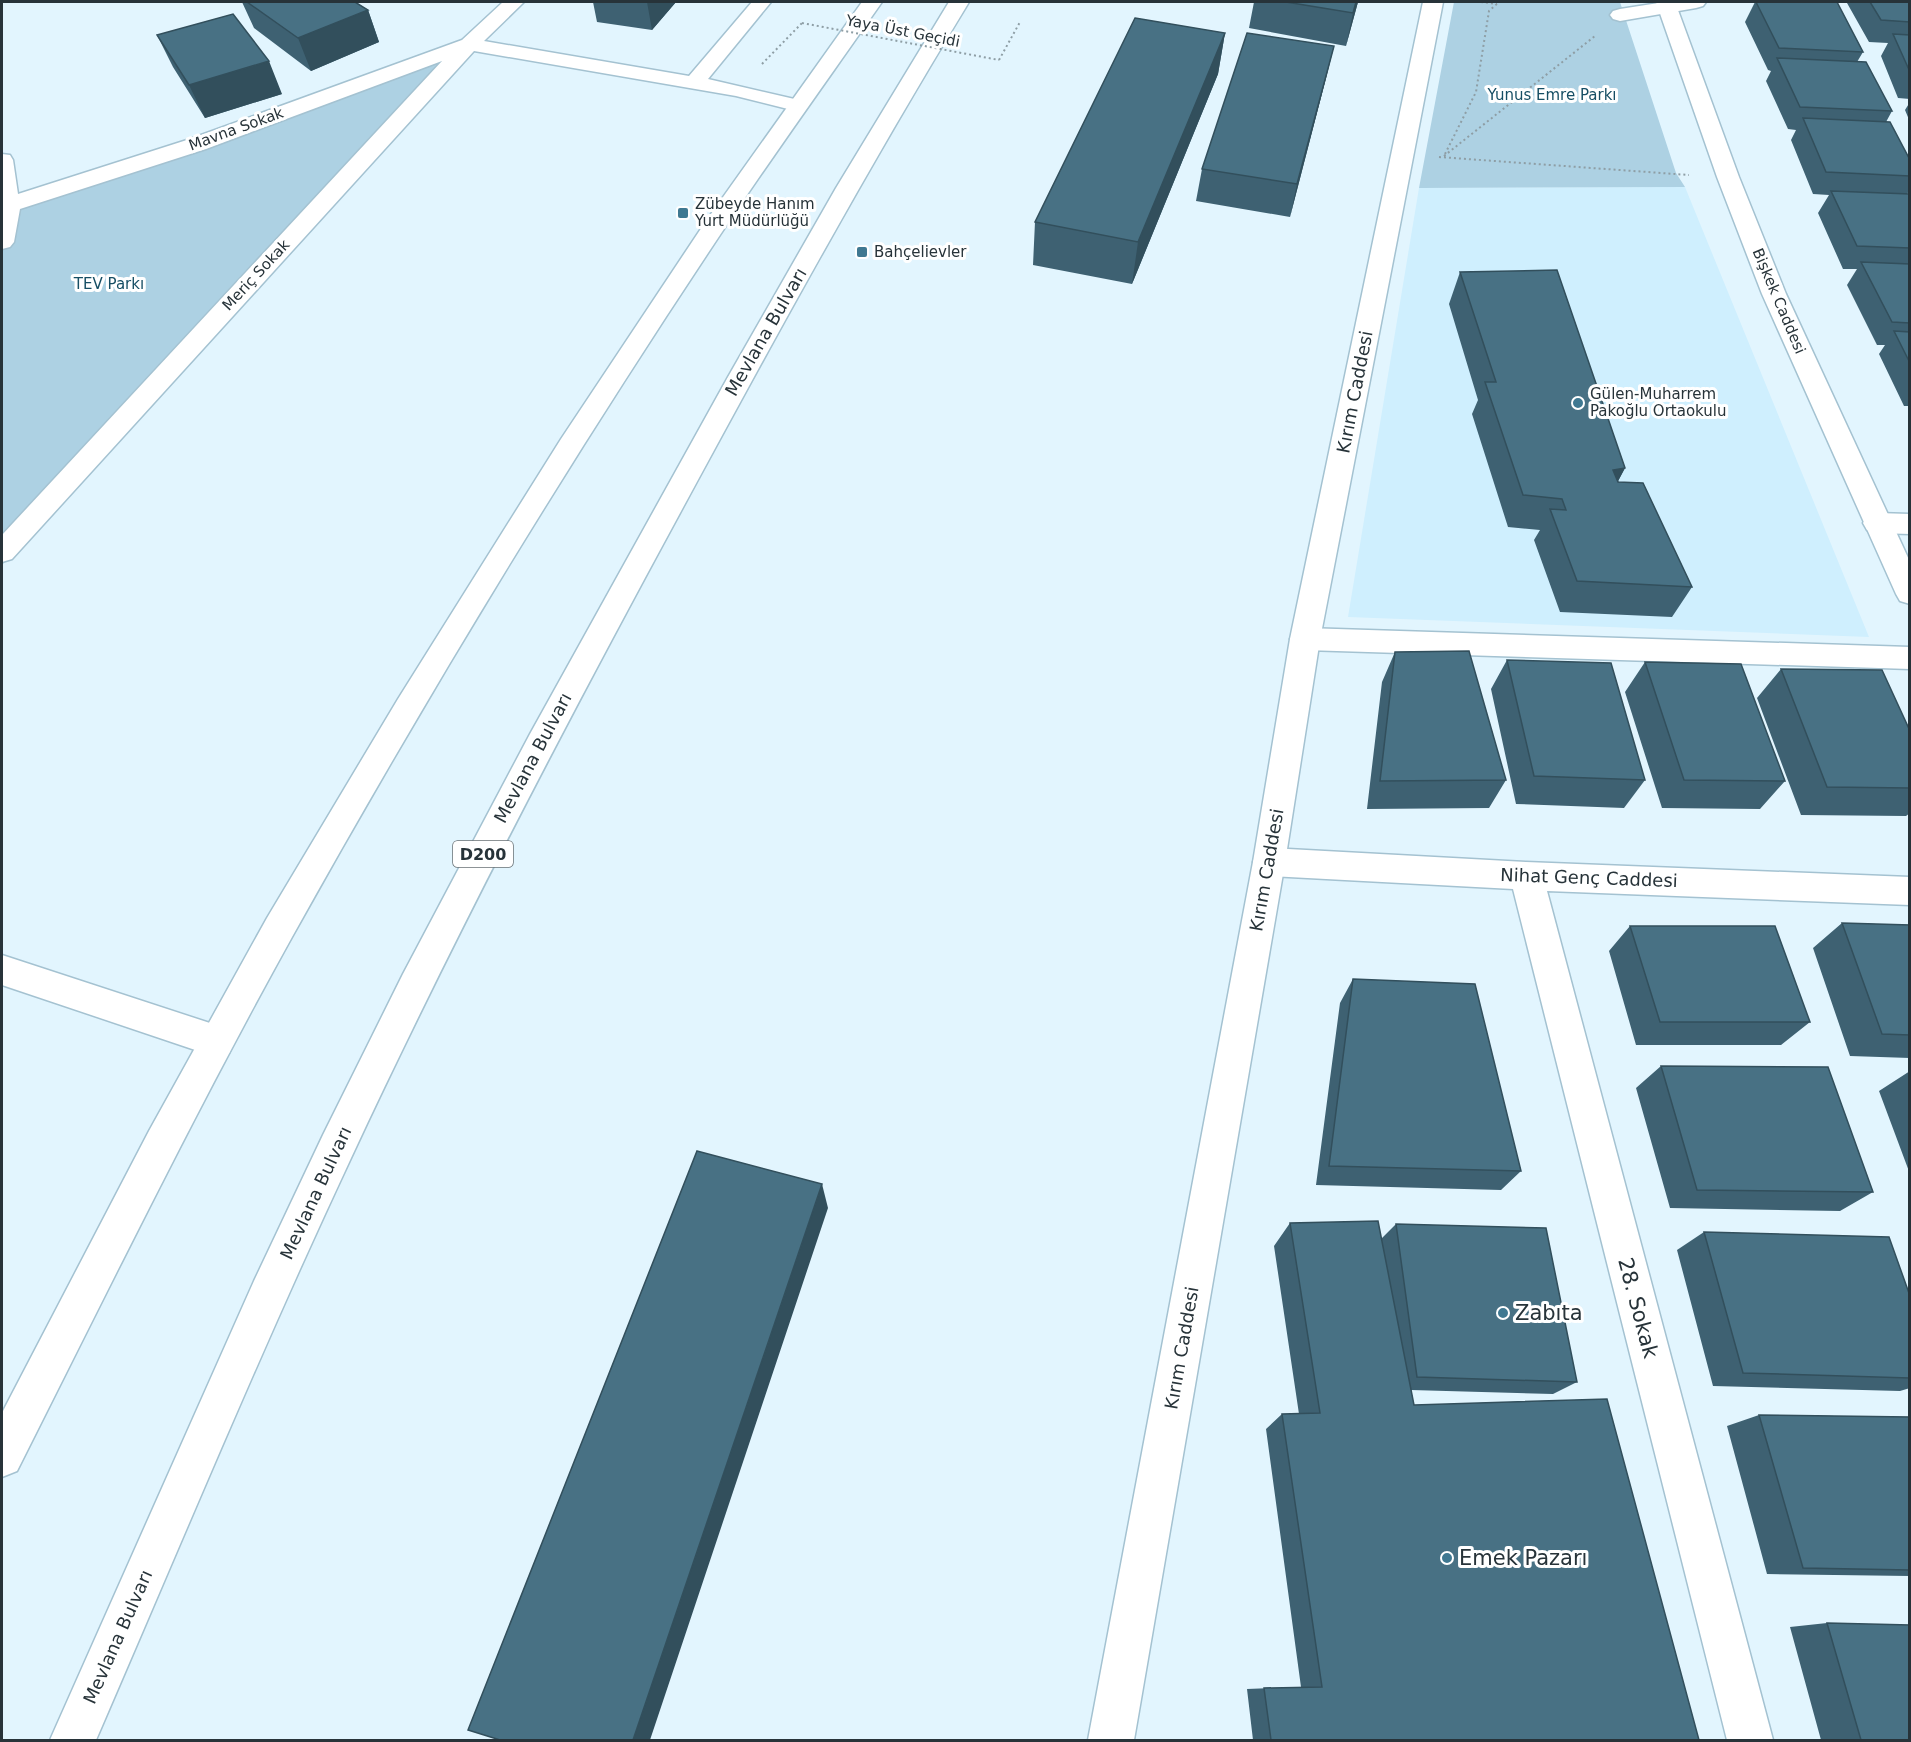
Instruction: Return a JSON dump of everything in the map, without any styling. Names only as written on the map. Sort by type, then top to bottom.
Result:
[{"type":"main road","name":"Meriç Sokak","points":[[2,552],[469,44],[514,2]]},
{"type":"main road","points":[[694,83],[762,2]]},
{"type":"main road","points":[[2,1456],[216,1041],[402,718],[576,434],[796,105],[872,2]]},
{"type":"main road","name":"Mevlana Bulvarı","points":[[73,1740],[335,1150],[438,939],[600,632],[734,387],[902,93],[959,2]]},
{"type":"main road","name":"Kırım Caddesi","points":[[1111,1740],[1269,862],[1305,639],[1433,2]]},
{"type":"main road","points":[[1620,15],[1665,4],[1696,2]]},
{"type":"main road","name":"Bişkek Caddesi","points":[[1665,4],[1728,177],[1774,294],[1910,594]]},
{"type":"main road","points":[[469,44],[737,90],[796,105]]},
{"type":"main road","name":"Mavna Sokak","points":[[5,206],[198,144],[469,44]]},
{"type":"main road","points":[[2,160],[5,206],[2,242]]},
{"type":"main road","points":[[1876,523],[1910,524]]},
{"type":"main road","points":[[1305,639],[1910,658]]},
{"type":"main road","name":"Nihat Genç Caddesi","points":[[1269,862],[1526,876],[1910,891]]},
{"type":"main road","name":"28. Sokak","points":[[1526,876],[1750,1740]]},
{"type":"main road","points":[[2,970],[96,999],[216,1041]]},
{"type":"path","points":[[1481,2],[1498,3]]},
{"type":"path","points":[[1443,157],[1476,92],[1489,11],[1498,3]]},
{"type":"path","points":[[1443,157],[1620,15]]},
{"type":"path","name":"Yaya Üst Geçidi","points":[[737,90],[802,23],[999,60],[1020,22]]},
{"type":"path","points":[[1403,153],[1728,177]]},
{"type":"shaded area","name":"Gülen-Muharrem Pakoğlu Ortaokulu","points":[[1685,187],[1869,637],[1348,617],[1419,188]]},
{"type":"green space","name":"Yunus Emre Parkı","points":[[1454,2],[1620,2],[1676,173],[1685,187],[1419,188]]},
{"type":"green space","name":"TEV Parkı","points":[[469,44],[2,565],[2,224],[9,206],[2,207],[2,182],[9,205]]},
{"type":"building","points":[[247,2],[355,2],[368,10],[298,38]]},
{"type":"building","points":[[1286,2],[1356,2],[1353,13]]},
{"type":"building","points":[[1756,2],[1837,2],[1863,52],[1779,48]]},
{"type":"building","points":[[1870,2],[1910,2],[1910,22],[1881,20]]},
{"type":"building","points":[[233,14],[269,61],[189,85],[157,35]]},
{"type":"building","points":[[1135,18],[1225,33],[1138,242],[1035,222]]},
{"type":"building","points":[[1247,33],[1334,46],[1297,184],[1202,169]]},
{"type":"building","points":[[1893,34],[1910,35],[1910,72]]},
{"type":"building","points":[[1777,58],[1866,62],[1892,111],[1800,107]]},
{"type":"building","points":[[1803,118],[1890,122],[1910,160],[1910,176],[1826,172]]},
{"type":"building","points":[[1831,191],[1910,194],[1910,248],[1857,246]]},
{"type":"building","points":[[1861,262],[1910,264],[1910,323],[1892,322]]},
{"type":"building","points":[[1557,270],[1625,468],[1613,470],[1618,482],[1643,483],[1692,587],[1577,581],[1550,509],[1566,510],[1562,499],[1523,495],[1485,382],[1496,382],[1460,272]]},
{"type":"building","points":[[1894,331],[1910,332],[1910,363]]},
{"type":"building","points":[[1469,651],[1506,780],[1380,781],[1395,652]]},
{"type":"building","points":[[1507,660],[1611,663],[1645,780],[1534,776]]},
{"type":"building","points":[[1645,662],[1741,664],[1785,781],[1684,780]]},
{"type":"building","points":[[1781,669],[1882,670],[1910,731],[1910,788],[1827,787]]},
{"type":"building","points":[[1842,923],[1910,925],[1910,1035],[1882,1034]]},
{"type":"building","points":[[1630,926],[1775,926],[1810,1022],[1660,1022]]},
{"type":"building","points":[[1353,979],[1475,984],[1521,1171],[1329,1166]]},
{"type":"building","points":[[1661,1066],[1828,1067],[1873,1192],[1697,1190]]},
{"type":"building","points":[[697,1151],[822,1184],[633,1740],[500,1740],[468,1730]]},
{"type":"building","name":"Emek Pazarı","points":[[1378,1221],[1414,1405],[1607,1399],[1699,1740],[1271,1740],[1264,1688],[1322,1687],[1282,1414],[1320,1413],[1290,1223]]},
{"type":"building","points":[[1396,1224],[1546,1228],[1577,1382],[1417,1377]]},
{"type":"building","points":[[1704,1232],[1889,1237],[1910,1296],[1910,1378],[1743,1373]]},
{"type":"building","points":[[1759,1415],[1910,1417],[1910,1570],[1803,1568]]},
{"type":"building","points":[[1827,1623],[1910,1625],[1910,1740],[1861,1740]]},
{"type":"place","name":"Zübeyde Hanım Yurt Müdürlüğü","points":[[683,213]]},
{"type":"place","name":"Bahçelievler","points":[[862,252]]},
{"type":"place","name":"Gülen-Muharrem Pakoğlu Ortaokulu","points":[[1578,403]]},
{"type":"place","name":"Zabıta","points":[[1503,1313]]},
{"type":"place","name":"Emek Pazarı","points":[[1447,1558]]}]
